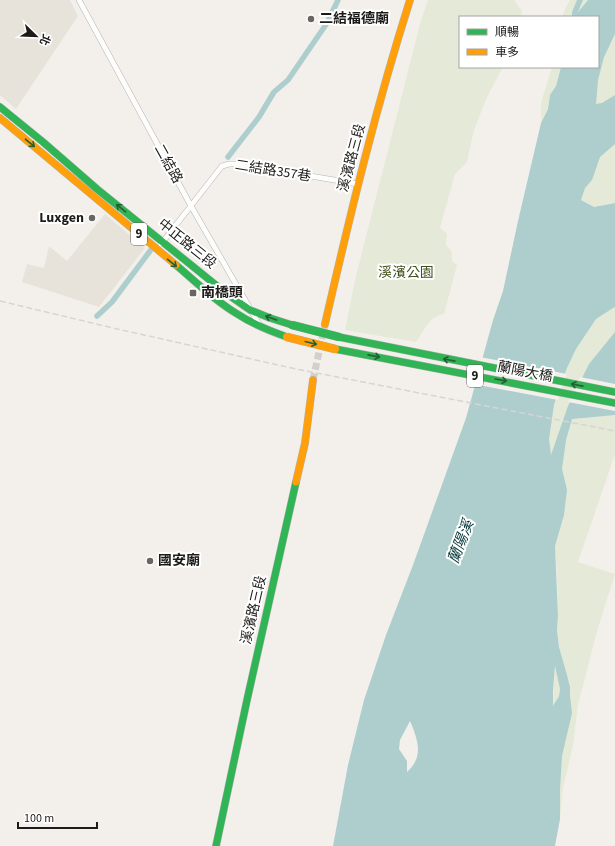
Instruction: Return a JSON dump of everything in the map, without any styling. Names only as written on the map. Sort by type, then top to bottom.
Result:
[{"type":"main road","name":"溪濱路三段","points":[[325,324],[358,184],[382,92],[410,0]]},
{"type":"main road","name":"中正路三段","points":[[0,107],[39,138],[97,189],[227,294],[250,310],[292,325],[339,337]]},
{"type":"main road","name":"中正路三段","points":[[0,118],[221,303],[260,327],[287,337],[336,349]]},
{"type":"main road","name":"蘭陽大橋","points":[[339,337],[615,392]]},
{"type":"main road","name":"蘭陽大橋","points":[[336,349],[615,403]]},
{"type":"main road","name":"溪濱路三段","points":[[216,846],[245,708],[305,444],[313,380]]},
{"type":"street","name":"二結路","points":[[79,0],[191,206],[260,327]]},
{"type":"street","points":[[220,160],[222,166]]},
{"type":"street","name":"二結路357巷","points":[[157,249],[222,166],[239,164],[358,184]]},
{"type":"shaded area","points":[[0,0],[70,0],[78,16],[16,109],[0,95]]},
{"type":"shaded area","points":[[105,214],[145,248],[99,307],[22,282],[27,264],[44,268],[49,246],[67,261]]},
{"type":"green space","name":"溪濱公園","points":[[428,0],[514,0],[522,11],[521,16],[459,16],[459,68],[502,68],[487,97],[474,130],[467,162],[455,174],[440,228],[447,234],[446,245],[452,252],[452,261],[457,265],[444,314],[439,315],[431,321],[416,342],[345,330],[356,276],[421,20]]},
{"type":"green space","points":[[570,0],[588,0],[576,16],[562,16]]},
{"type":"green space","points":[[615,34],[615,124],[584,144],[598,68]]},
{"type":"green space","points":[[552,68],[561,68],[556,86],[550,95],[548,109],[541,123],[541,103]]},
{"type":"green space","points":[[615,136],[615,203],[594,207],[581,200],[588,177],[597,157]]},
{"type":"green space","points":[[615,297],[615,454],[578,562],[615,574],[597,631],[578,705],[573,745],[563,788],[560,819],[554,791],[570,687],[559,647],[557,630],[557,572],[545,433],[567,368],[576,349],[595,320]]},
{"type":"green space","points":[[555,664],[560,689],[559,696],[553,707]]},
{"type":"water","name":"蘭陽溪","points":[[577,0],[583,0],[578,12],[588,0],[615,0],[615,34],[604,57],[598,80],[596,104],[602,103],[615,95],[615,144],[600,157],[592,180],[585,188],[581,200],[594,207],[615,203],[615,307],[596,319],[576,349],[567,368],[554,405],[549,439],[551,455],[568,406],[589,364],[615,332],[615,415],[572,419],[566,440],[562,469],[567,490],[564,515],[555,546],[558,616],[557,630],[559,647],[570,687],[572,713],[562,756],[560,819],[555,846],[333,846],[348,765],[364,700],[386,635],[466,418],[493,320],[503,291],[541,123],[548,109],[550,95],[556,86],[561,68],[599,68],[599,16],[572,16]],"holes":[[[555,666],[560,689],[559,696],[553,706]],[[410,721],[414,731],[418,752],[415,762],[407,772],[407,761],[399,749],[400,740]]]},
{"type":"pier","points":[[480,357],[567,374],[558,400],[473,384]]},
{"type":"pier","points":[[580,377],[615,384],[615,411],[568,402]]},
{"type":"waterway","points":[[228,157],[259,117],[274,92],[288,80],[327,23],[338,0]]},
{"type":"waterway","points":[[97,316],[112,302],[150,251]]},
{"type":"tunnel","points":[[313,380],[325,324]]},
{"type":"railway","points":[[0,301],[296,369],[615,431]]},
{"type":"traffic: fast","points":[[0,107],[97,189],[227,294],[250,310],[292,325]]},
{"type":"traffic: fast","points":[[176,265],[206,292],[231,310],[256,325],[287,337]]},
{"type":"traffic: fast","points":[[292,325],[339,337]]},
{"type":"traffic: fast","points":[[339,337],[615,392]]},
{"type":"traffic: fast","points":[[335,349],[615,403]]},
{"type":"traffic: fast","points":[[216,846],[296,482]]},
{"type":"traffic: slow","points":[[325,324],[364,161],[410,0]]},
{"type":"traffic: slow","points":[[0,118],[176,265]]},
{"type":"traffic: slow","points":[[287,337],[335,349]]},
{"type":"traffic: slow","points":[[296,482],[305,443],[313,380]]},
{"type":"place","name":"二結福德廟","points":[[311,19]]},
{"type":"place","name":"Luxgen","points":[[92,218]]},
{"type":"place","name":"南橋頭","points":[[193,293]]},
{"type":"place","name":"國安廟","points":[[150,561]]}]
